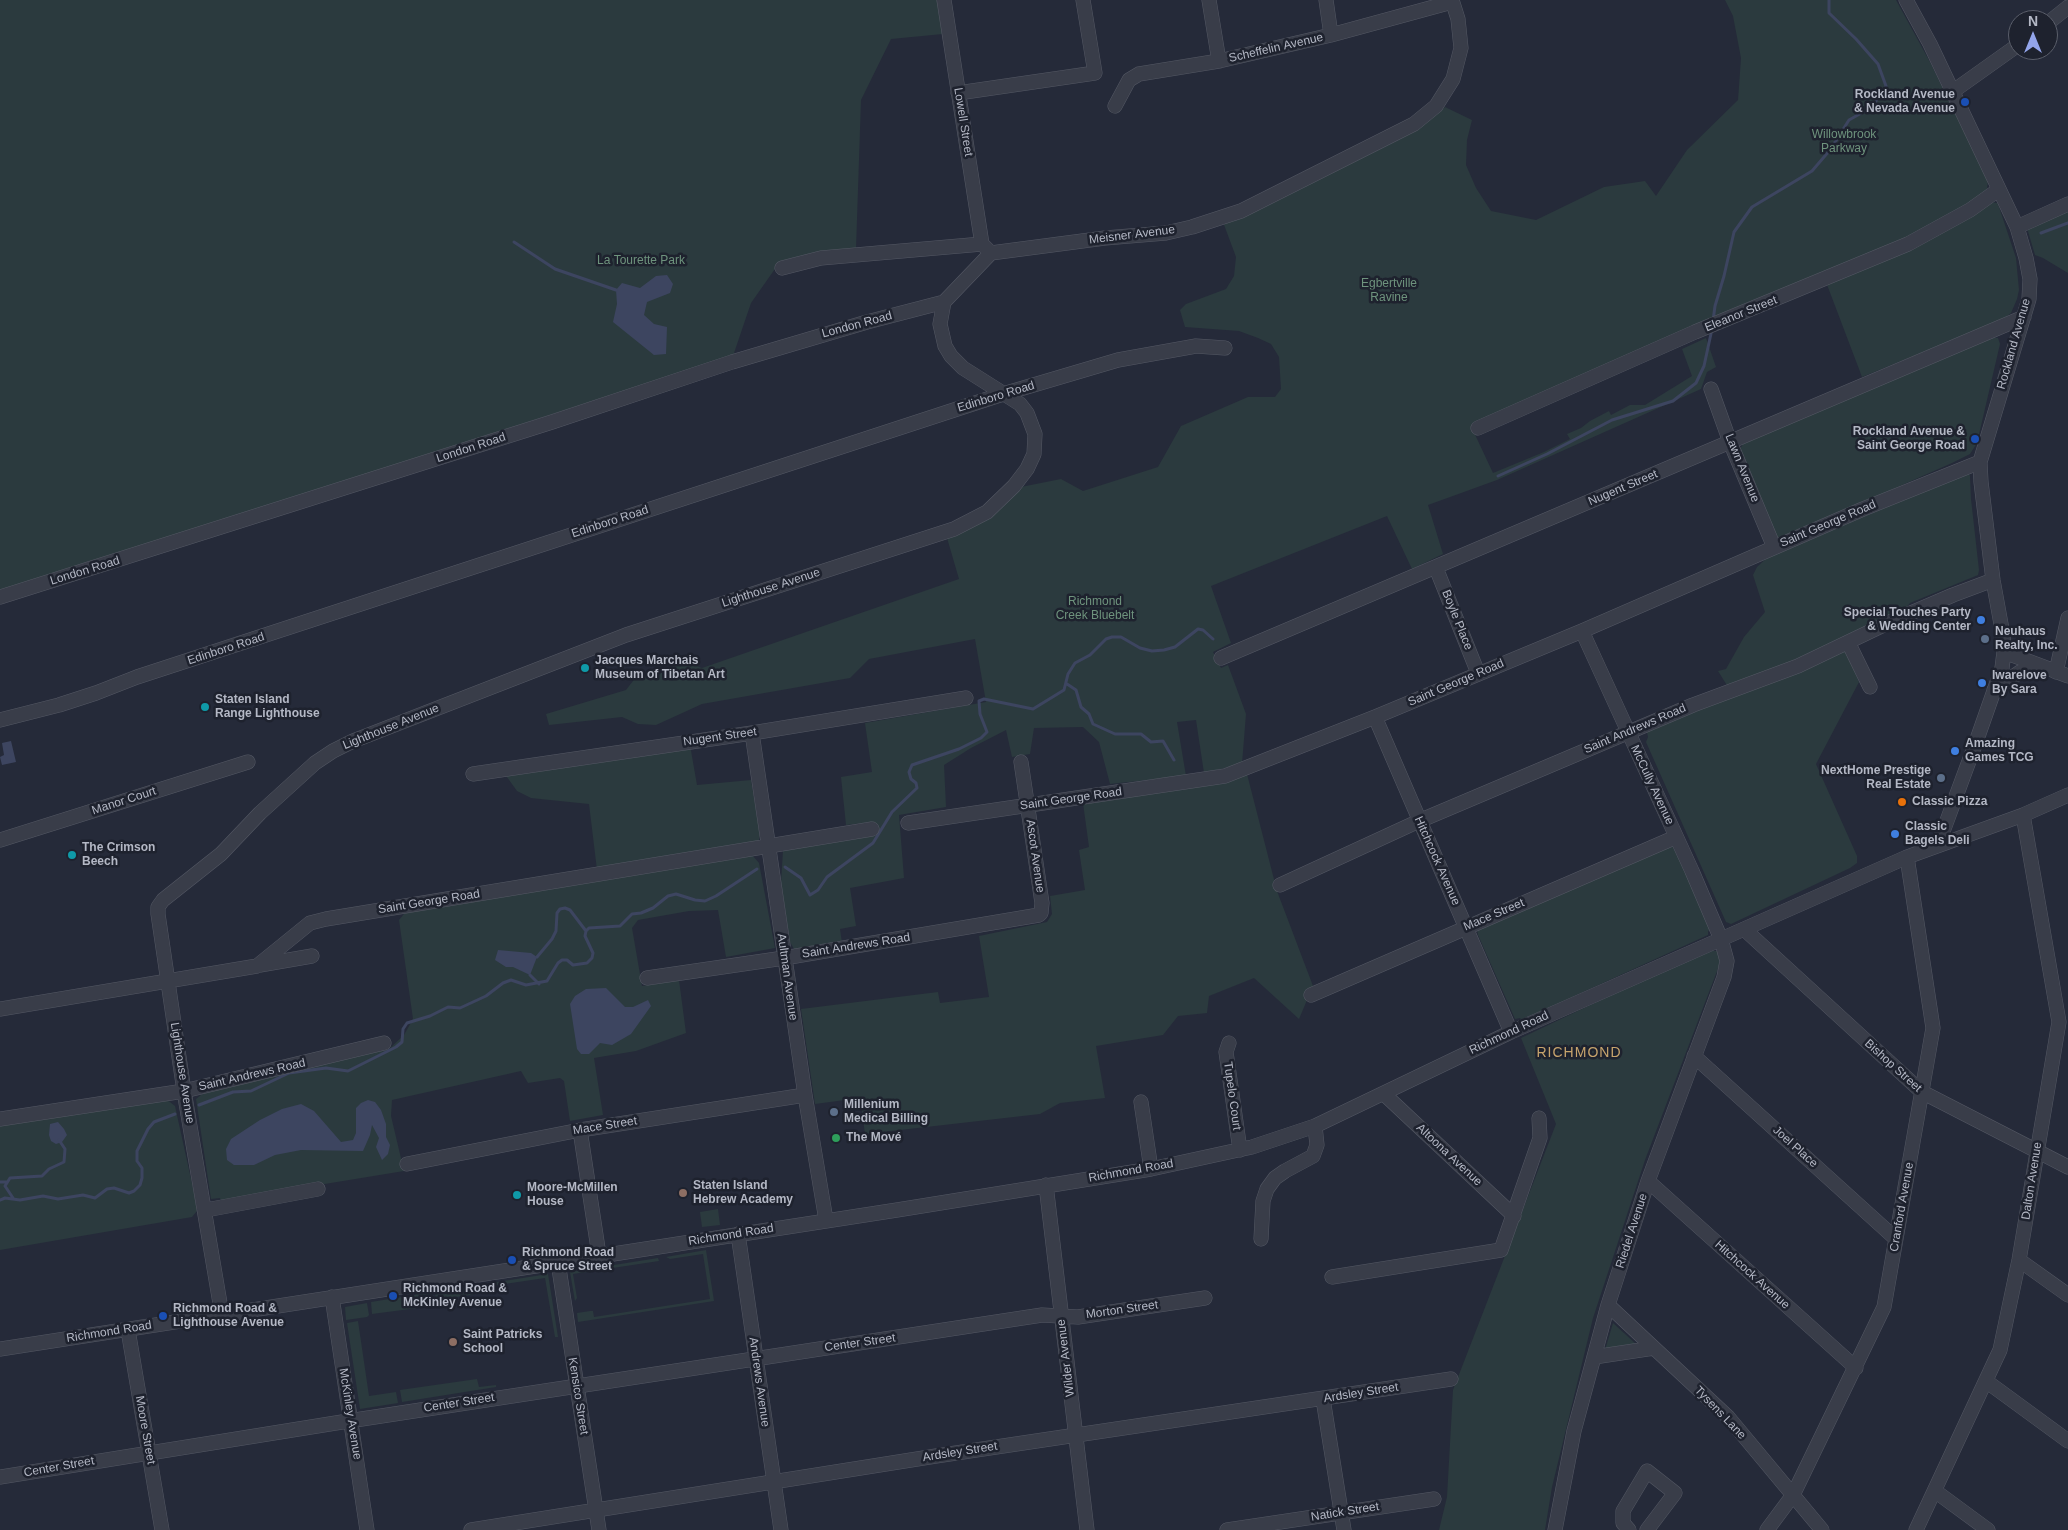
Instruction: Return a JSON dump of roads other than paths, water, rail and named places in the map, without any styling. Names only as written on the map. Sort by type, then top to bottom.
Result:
[{"type":"street","name":"Lowell Street","points":[[944,0],[986,249]]},
{"type":"street","points":[[958,92],[1095,73],[1083,0]]},
{"type":"street","points":[[1209,0],[1219,60]]},
{"type":"street","points":[[1326,0],[1331,35]]},
{"type":"street","name":"Rockland Avenue","points":[[1906,0],[2017,227],[2030,279],[2029,299],[1980,462],[1993,580],[2004,652]]},
{"type":"street","name":"Scheffelin Avenue","points":[[1115,106],[1129,80],[1139,74],[1219,60],[1331,35],[1452,1]]},
{"type":"street","name":"Meisner Avenue","points":[[782,268],[821,258],[986,249],[1166,233],[1217,220],[1250,206],[1414,124],[1436,106],[1447,91],[1458,65],[1461,48],[1460,33],[1452,1]]},
{"type":"street","points":[[2058,15],[2068,7]]},
{"type":"street","points":[[1952,92],[2008,52]]},
{"type":"street","name":"Eleanor Street","points":[[1478,428],[1695,332],[1908,244],[1970,210],[1998,190]]},
{"type":"street","points":[[2017,227],[2068,204]]},
{"type":"street","points":[[986,249],[944,302],[940,318],[941,334],[945,346],[960,366],[1003,394]]},
{"type":"street","name":"London Road","points":[[0,598],[552,422],[732,362],[858,324],[944,302]]},
{"type":"street","name":"Nugent Street","points":[[1221,658],[2024,317]]},
{"type":"street","name":"Edinboro Road","points":[[0,720],[96,693],[137,677],[1003,394],[1118,360],[1196,346],[1225,348]]},
{"type":"street","name":"Lawn Avenue","points":[[1711,389],[1730,442],[1774,547]]},
{"type":"street","name":"Lighthouse Avenue","points":[[222,1315],[206,1210],[184,1091],[158,914],[158,908],[163,900],[221,854],[297,778],[333,751],[354,741],[626,635],[954,529],[972,521],[1001,500],[1014,486],[1034,454],[1035,434],[1032,423],[1020,404],[1003,394]]},
{"type":"street","name":"Saint George Road","points":[[908,822],[1225,776],[1375,717],[1582,631],[1920,485],[1980,462]]},
{"type":"street","name":"Boyle Place","points":[[1436,568],[1478,673]]},
{"type":"street","name":"Saint Andrews Road","points":[[1280,885],[1419,821],[1693,705],[1798,666],[1944,599],[1993,580]]},
{"type":"street","points":[[2057,672],[2068,618]]},
{"type":"street","name":"McCully Avenue","points":[[1582,631],[1721,939]]},
{"type":"street","points":[[1848,642],[1870,687]]},
{"type":"street","points":[[1938,844],[2002,668],[2004,652],[2057,672]]},
{"type":"street","points":[[1994,690],[2020,672],[2057,672]]},
{"type":"street","name":"Nugent Street","points":[[473,774],[752,733],[966,698]]},
{"type":"street","name":"Hitchcock Avenue","points":[[1375,717],[1511,1032]]},
{"type":"street","name":"Aultman Avenue","points":[[752,733],[784,958],[826,1220]]},
{"type":"street","name":"Manor Court","points":[[0,840],[248,762]]},
{"type":"street","name":"Ascot Avenue","points":[[1022,762],[1042,903],[1041,913],[1035,917]]},
{"type":"street","name":"Richmond Road","points":[[0,1349],[1151,1169],[1240,1150],[1315,1126],[1511,1032],[1907,857],[1938,844],[2023,815],[2068,795]]},
{"type":"street","name":"Dalton Avenue","points":[[1916,1530],[2000,1350],[2019,1260],[2059,1022],[2023,815]]},
{"type":"street","name":"Saint George Road","points":[[0,1009],[256,966],[310,923],[326,919],[872,829]]},
{"type":"street","name":"Mace Street","points":[[1312,995],[1676,837]]},
{"type":"street","name":"Cranford Avenue","points":[[1767,1530],[1793,1495],[1884,1307],[1934,1028],[1907,857]]},
{"type":"street","name":"Saint Andrews Road","points":[[647,978],[784,958],[1035,917]]},
{"type":"street","name":"Bishop Street","points":[[1744,929],[1922,1092],[2068,1166]]},
{"type":"street","name":"Riedel Avenue","points":[[1555,1530],[1574,1431],[1608,1305],[1648,1181],[1726,968],[1726,955],[1721,939]]},
{"type":"street","points":[[256,966],[312,956]]},
{"type":"street","name":"Saint Andrews Road","points":[[0,1119],[184,1091],[384,1043]]},
{"type":"street","name":"Tupelo Court","points":[[1229,1043],[1226,1052],[1240,1150]]},
{"type":"street","name":"Joel Place","points":[[1694,1056],[1896,1239]]},
{"type":"street","name":"Altoona Avenue","points":[[1384,1094],[1514,1216]]},
{"type":"street","name":"Mace Street","points":[[407,1164],[580,1130],[805,1095]]},
{"type":"street","points":[[1140,1102],[1151,1169]]},
{"type":"street","points":[[1332,1278],[1501,1250],[1540,1138],[1539,1118]]},
{"type":"street","points":[[1261,1239],[1263,1201],[1267,1189],[1275,1178],[1313,1156],[1317,1145],[1315,1126]]},
{"type":"street","points":[[580,1130],[599,1255]]},
{"type":"street","name":"Hitchcock Avenue","points":[[1648,1181],[1856,1368]]},
{"type":"street","name":"Wilder Avenue","points":[[1046,1185],[1086,1530]]},
{"type":"street","points":[[206,1210],[318,1189]]},
{"type":"street","name":"Andrews Avenue","points":[[738,1234],[781,1530]]},
{"type":"street","points":[[2019,1260],[2068,1295]]},
{"type":"street","name":"Kensico Street","points":[[558,1262],[599,1530]]},
{"type":"street","name":"McKinley Avenue","points":[[332,1297],[367,1530]]},
{"type":"street","name":"Morton Street","points":[[919,1334],[1042,1315],[1078,1317],[1205,1298]]},
{"type":"street","name":"Tysens Lane","points":[[1608,1305],[1728,1418],[1822,1530]]},
{"type":"street","name":"Moore Street","points":[[128,1330],[162,1530]]},
{"type":"street","name":"Center Street","points":[[0,1477],[351,1420],[919,1334]]},
{"type":"street","points":[[1594,1357],[1654,1348]]},
{"type":"street","name":"Ardsley Street","points":[[470,1530],[1075,1435],[1451,1379]]},
{"type":"street","points":[[1986,1381],[2068,1441]]},
{"type":"street","points":[[1323,1399],[1344,1530]]},
{"type":"street","points":[[1629,1530],[1623,1524],[1623,1511],[1647,1471],[1675,1493],[1647,1530]]},
{"type":"street","points":[[1935,1491],[1988,1530]]},
{"type":"street","name":"Natick Street","points":[[1227,1530],[1434,1499]]},
{"type":"water","points":[[667,275],[673,284],[670,293],[647,302],[644,315],[654,324],[667,327],[666,354],[654,355],[613,322],[617,304],[616,290],[622,283],[640,288],[656,276]]},
{"type":"water","points":[[11,741],[16,762],[2,765],[0,757],[4,755],[2,743]]},
{"type":"water","points":[[498,950],[531,953],[537,957],[530,975],[513,967],[506,967],[495,960]]},
{"type":"water","points":[[606,988],[625,1007],[633,1007],[648,1000],[651,1006],[631,1034],[612,1045],[600,1043],[589,1054],[581,1054],[577,1049],[570,1004],[575,996],[586,989]]},
{"type":"water","points":[[368,1100],[375,1102],[381,1110],[386,1124],[386,1137],[390,1145],[388,1154],[382,1160],[376,1147],[379,1138],[372,1125],[363,1151],[301,1150],[275,1155],[254,1165],[234,1165],[227,1160],[226,1149],[231,1139],[260,1120],[282,1109],[301,1104],[314,1111],[341,1142],[353,1140],[356,1133],[356,1108]]},
{"type":"water","points":[[58,1122],[67,1135],[62,1142],[56,1144],[51,1141],[49,1135],[50,1124]]},
{"type":"waterway","points":[[1713,321],[1734,232],[1752,207],[1812,171],[1830,150],[1849,120],[1872,107],[1886,86],[1878,64],[1829,13],[1829,0]]},
{"type":"waterway","points":[[2041,233],[2068,223]]},
{"type":"waterway","points":[[514,242],[555,269],[616,290]]},
{"type":"waterway","points":[[1498,476],[1547,454],[1612,420],[1673,401],[1696,383],[1704,366],[1712,329]]},
{"type":"waterway","points":[[785,867],[801,878],[810,895],[818,890],[827,877],[873,843],[892,812],[917,788],[909,772],[912,765],[959,749],[981,738],[987,732],[980,714],[979,701],[984,699],[1033,709],[1064,690],[1068,674],[1075,663],[1090,655],[1106,639],[1112,637],[1121,637],[1140,648],[1152,651],[1175,647],[1198,629],[1203,630],[1213,639]]},
{"type":"waterway","points":[[1067,684],[1076,690],[1081,707],[1089,714],[1093,724],[1115,734],[1141,734],[1151,742],[1163,741],[1174,760]]},
{"type":"waterway","points":[[199,1105],[233,1092],[251,1091],[289,1073],[326,1068],[348,1071],[396,1047],[402,1042],[403,1029],[407,1023],[430,1016],[448,1007],[460,1008],[486,996],[503,983],[511,980],[526,985],[547,981],[558,963],[562,960],[567,960],[573,965],[587,963],[592,958],[593,953],[585,936],[589,928],[620,926],[632,914],[641,913],[653,908],[668,896],[676,894],[705,901],[716,896],[757,869]]},
{"type":"waterway","points":[[537,957],[556,931],[557,913],[560,909],[570,910],[586,931]]},
{"type":"waterway","points":[[530,975],[539,984]]},
{"type":"waterway","points":[[0,1200],[5,1198],[20,1200],[43,1196],[58,1199],[83,1195],[95,1198],[107,1189],[114,1188],[129,1193],[134,1191],[140,1185],[142,1178],[142,1168],[137,1161],[137,1151],[148,1129],[154,1122],[175,1114]]},
{"type":"waterway","points":[[13,1198],[5,1186],[10,1178],[42,1176],[49,1169],[64,1162],[65,1149],[59,1140]]},
{"type":"waterway","points":[[0,1182],[7,1182]]},
{"type":"place","name":"Rockland Avenue & Nevada Avenue","points":[[1965,102]]},
{"type":"place","name":"Rockland Avenue & Saint George Road","points":[[1975,439]]},
{"type":"place","name":"Special Touches Party & Wedding Center","points":[[1981,620]]},
{"type":"place","name":"Neuhaus Realty, Inc.","points":[[1985,639]]},
{"type":"place","name":"Jacques Marchais Museum of Tibetan Art","points":[[585,668]]},
{"type":"place","name":"Iwarelove By Sara","points":[[1982,683]]},
{"type":"place","name":"Staten Island Range Lighthouse","points":[[205,707]]},
{"type":"place","name":"Amazing Games TCG","points":[[1955,751]]},
{"type":"place","name":"NextHome Prestige Real Estate","points":[[1941,778]]},
{"type":"place","name":"Classic Pizza","points":[[1902,802]]},
{"type":"place","name":"Classic Bagels Deli","points":[[1895,834]]},
{"type":"place","name":"The Crimson Beech","points":[[72,855]]},
{"type":"place","name":"Millenium Medical Billing","points":[[834,1112]]},
{"type":"place","name":"The Mové","points":[[836,1138]]},
{"type":"place","name":"Staten Island Hebrew Academy","points":[[683,1193]]},
{"type":"place","name":"Moore-McMillen House","points":[[517,1195]]},
{"type":"place","name":"Richmond Road & Spruce Street","points":[[512,1260]]},
{"type":"place","name":"Richmond Road & McKinley Avenue","points":[[393,1296]]},
{"type":"place","name":"Richmond Road & Lighthouse Avenue","points":[[163,1316]]},
{"type":"place","name":"Saint Patricks School","points":[[453,1342]]},
{"type":"district","name":"RICHMOND","points":[[1579,1053]]},
{"type":"park label","name":"Willowbrook Parkway","points":[[1844,142]]},
{"type":"park label","name":"La Tourette Park","points":[[641,261]]},
{"type":"park label","name":"Egbertville Ravine","points":[[1389,291]]},
{"type":"park label","name":"Richmond Creek Bluebelt","points":[[1095,609]]}]
